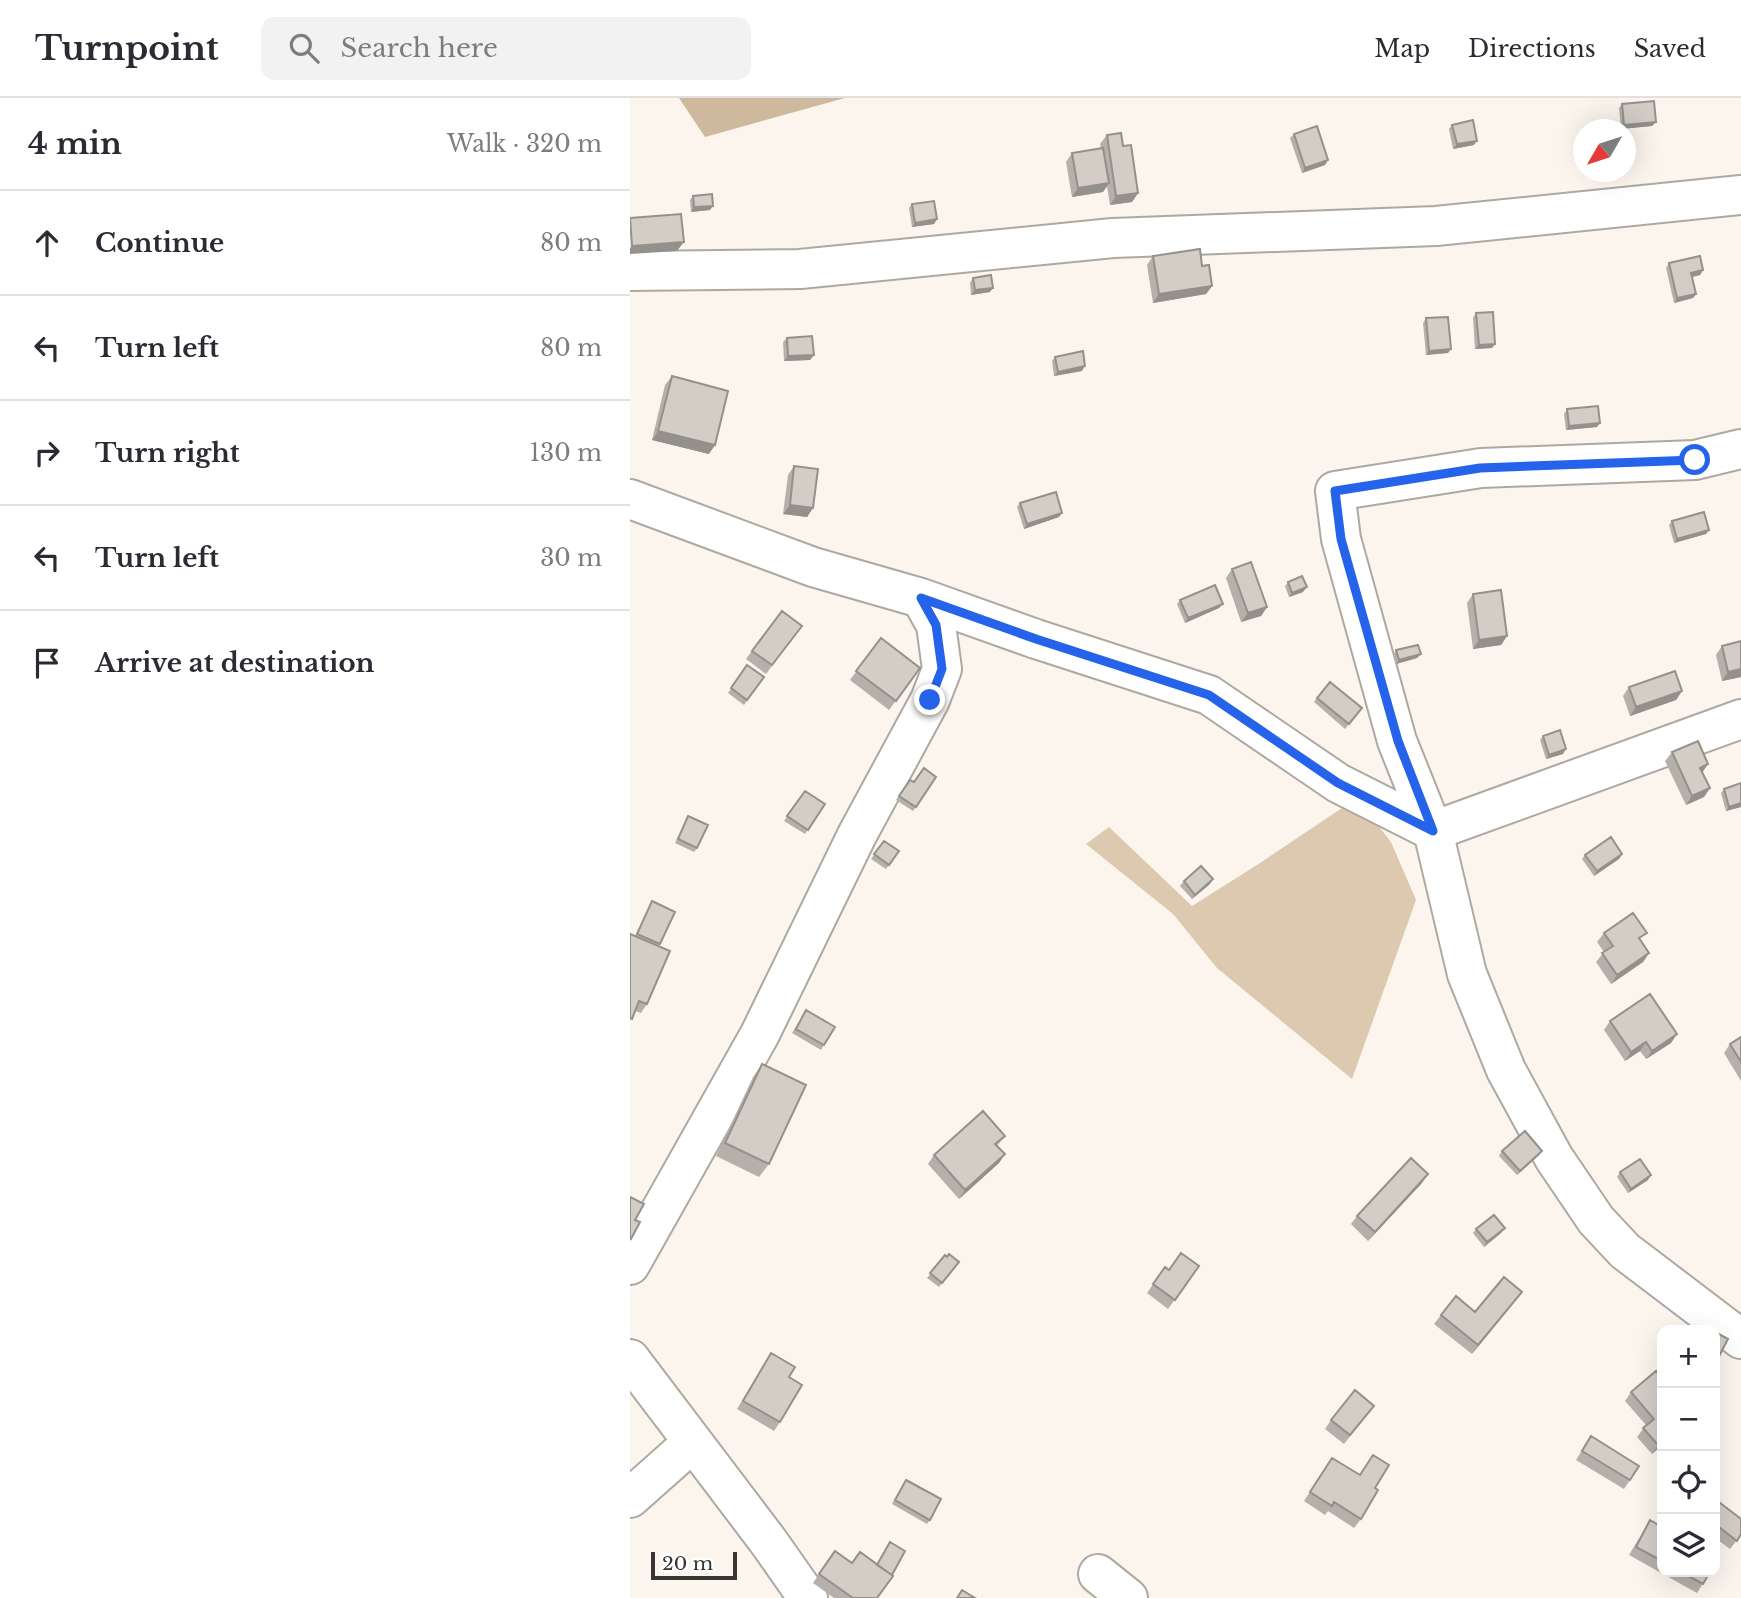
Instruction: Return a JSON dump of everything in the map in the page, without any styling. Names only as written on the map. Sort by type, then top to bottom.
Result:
[{"type":"street","points":[[630,271],[800,269],[1113,238],[1436,226],[1741,195]]},
{"type":"street","points":[[1741,449],[1695,460],[1480,468],[1335,491],[1341,539],[1398,741],[1433,831],[1467,974],[1506,1070],[1555,1158],[1595,1220],[1625,1251],[1741,1339]]},
{"type":"street","points":[[630,499],[813,567],[921,598],[1036,639],[1209,695],[1338,783],[1433,831],[1741,719]]},
{"type":"street","points":[[630,1265],[760,1034],[856,835],[930,700],[942,669],[936,625],[921,598]]},
{"type":"street","points":[[630,1359],[808,1598]]},
{"type":"street","points":[[630,1497],[693,1442]]},
{"type":"street","points":[[1098,1574],[1129,1598]]},
{"type":"shaded area","points":[[679,98],[845,98],[705,137]]},
{"type":"shaded area","points":[[1357,798],[1391,842],[1416,900],[1352,1079],[1217,968],[1173,914],[1086,844],[1109,827],[1192,906]]},
{"type":"building","points":[[1654,101],[1656,122],[1636,124],[1636,119],[1623,119],[1622,104]]},
{"type":"building","points":[[1473,120],[1477,141],[1457,144],[1452,125]]},
{"type":"building","points":[[1317,126],[1328,160],[1305,168],[1294,134]]},
{"type":"building","points":[[1121,133],[1123,146],[1131,145],[1138,193],[1116,196],[1107,135]]},
{"type":"building","points":[[1103,148],[1109,183],[1078,188],[1072,153]]},
{"type":"building","points":[[712,194],[713,206],[694,207],[693,196]]},
{"type":"building","points":[[934,201],[937,219],[915,223],[912,204]]},
{"type":"building","points":[[681,214],[684,242],[632,246],[630,218]]},
{"type":"building","points":[[1200,249],[1202,266],[1209,265],[1212,286],[1159,294],[1153,256]]},
{"type":"building","points":[[1700,256],[1703,270],[1691,273],[1696,294],[1677,298],[1669,263]]},
{"type":"building","points":[[991,275],[993,288],[975,290],[973,278]]},
{"type":"building","points":[[1493,312],[1495,344],[1479,345],[1476,313]]},
{"type":"building","points":[[1448,317],[1451,349],[1429,351],[1426,318]]},
{"type":"building","points":[[812,336],[814,355],[788,356],[787,338]]},
{"type":"building","points":[[1083,351],[1085,366],[1058,372],[1055,357]]},
{"type":"building","points":[[672,376],[728,391],[715,445],[658,431]]},
{"type":"building","points":[[1598,406],[1600,423],[1569,426],[1567,409]]},
{"type":"building","points":[[794,466],[818,469],[813,508],[790,505]]},
{"type":"building","points":[[1056,492],[1062,513],[1027,524],[1020,503]]},
{"type":"building","points":[[1704,512],[1709,530],[1677,539],[1672,521]]},
{"type":"building","points":[[1251,562],[1267,607],[1248,613],[1232,569]]},
{"type":"building","points":[[1302,576],[1307,587],[1292,593],[1288,582]]},
{"type":"building","points":[[1215,585],[1223,604],[1188,618],[1180,600]]},
{"type":"building","points":[[1501,590],[1507,636],[1479,640],[1473,594]]},
{"type":"building","points":[[782,611],[802,626],[772,665],[752,651]]},
{"type":"building","points":[[881,638],[920,668],[896,701],[856,671]]},
{"type":"building","points":[[1741,641],[1741,669],[1728,672],[1722,646]]},
{"type":"building","points":[[1418,645],[1421,654],[1399,660],[1396,650]]},
{"type":"building","points":[[747,665],[764,677],[747,700],[731,688]]},
{"type":"building","points":[[1675,671],[1682,691],[1636,707],[1629,687]]},
{"type":"building","points":[[1330,682],[1362,708],[1349,724],[1317,698]]},
{"type":"building","points":[[1560,730],[1566,749],[1549,755],[1543,736]]},
{"type":"building","points":[[1698,741],[1708,764],[1700,768],[1710,788],[1692,796],[1672,752]]},
{"type":"building","points":[[924,768],[936,777],[916,807],[899,796],[910,780],[914,782]]},
{"type":"building","points":[[1741,783],[1741,803],[1729,807],[1724,789]]},
{"type":"building","points":[[805,791],[825,804],[808,830],[787,816]]},
{"type":"building","points":[[688,816],[708,825],[697,848],[678,839]]},
{"type":"building","points":[[1611,837],[1622,854],[1597,871],[1585,855]]},
{"type":"building","points":[[884,841],[899,851],[889,865],[874,854]]},
{"type":"building","points":[[1201,866],[1213,879],[1195,895],[1184,881]]},
{"type":"building","points":[[652,901],[675,912],[660,944],[637,934]]},
{"type":"building","points":[[1633,913],[1647,933],[1639,938],[1649,953],[1617,975],[1602,953],[1613,946],[1604,933]]},
{"type":"building","points":[[630,934],[670,951],[647,1004],[639,1001],[632,1019],[630,1018]]},
{"type":"building","points":[[1650,994],[1677,1034],[1652,1051],[1646,1042],[1631,1052],[1610,1021]]},
{"type":"building","points":[[806,1010],[835,1027],[824,1045],[796,1029]]},
{"type":"building","points":[[1741,1037],[1741,1062],[1730,1044]]},
{"type":"building","points":[[762,1064],[806,1085],[769,1164],[725,1143]]},
{"type":"building","points":[[983,1111],[1005,1136],[995,1144],[1005,1154],[965,1190],[934,1155]]},
{"type":"building","points":[[1525,1131],[1542,1151],[1520,1171],[1502,1151]]},
{"type":"building","points":[[1411,1158],[1428,1174],[1375,1232],[1357,1216]]},
{"type":"building","points":[[1640,1159],[1651,1175],[1631,1189],[1620,1172]]},
{"type":"building","points":[[630,1197],[644,1204],[635,1220],[640,1222],[631,1239],[630,1238]]},
{"type":"building","points":[[1494,1215],[1505,1228],[1487,1242],[1476,1229]]},
{"type":"building","points":[[1181,1253],[1199,1266],[1175,1300],[1153,1284],[1165,1267],[1169,1270]]},
{"type":"building","points":[[949,1254],[959,1262],[942,1283],[930,1273],[945,1255],[947,1257]]},
{"type":"building","points":[[1504,1277],[1522,1292],[1478,1345],[1441,1315],[1456,1296],[1475,1312]]},
{"type":"building","points":[[1720,1335],[1728,1339],[1720,1354]]},
{"type":"building","points":[[771,1353],[795,1367],[789,1377],[802,1385],[780,1422],[743,1401]]},
{"type":"building","points":[[1657,1372],[1657,1444],[1643,1428],[1654,1419],[1631,1392]]},
{"type":"building","points":[[1355,1390],[1374,1406],[1350,1435],[1331,1420]]},
{"type":"building","points":[[1591,1436],[1639,1466],[1630,1480],[1582,1451]]},
{"type":"building","points":[[1373,1455],[1389,1465],[1361,1519],[1334,1502],[1332,1506],[1310,1492],[1332,1458],[1360,1475]]},
{"type":"building","points":[[906,1480],[941,1499],[930,1520],[895,1500]]},
{"type":"building","points":[[1720,1503],[1741,1519],[1741,1534],[1737,1541],[1720,1528]]},
{"type":"building","points":[[1650,1520],[1657,1524],[1657,1558],[1636,1547]]},
{"type":"building","points":[[890,1542],[905,1551],[892,1575],[877,1565]]},
{"type":"building","points":[[835,1551],[852,1563],[860,1552],[893,1576],[877,1598],[853,1598],[819,1574]]},
{"type":"building","points":[[1690,1577],[1707,1577],[1703,1584]]},
{"type":"building","points":[[962,1590],[975,1598],[957,1598]]},
{"type":"route","points":[[930,700],[942,669],[936,625],[921,598],[1036,639],[1209,695],[1338,783],[1433,831],[1398,741],[1341,539],[1335,491],[1480,468],[1695,460]]}]
